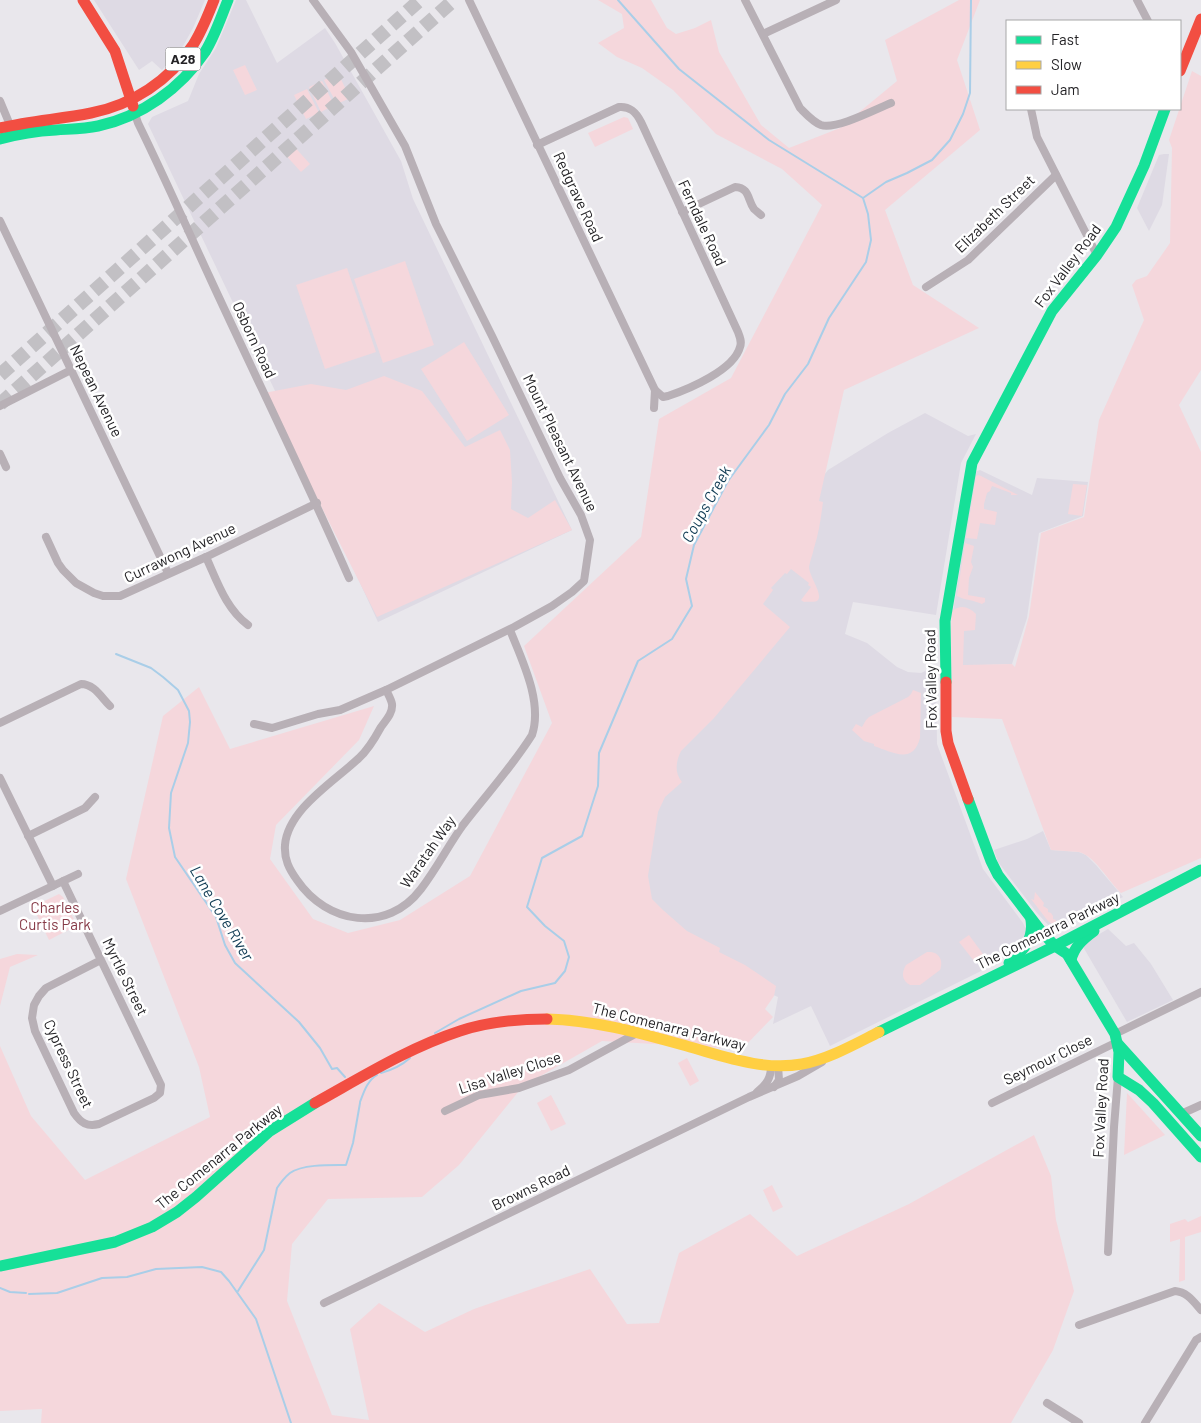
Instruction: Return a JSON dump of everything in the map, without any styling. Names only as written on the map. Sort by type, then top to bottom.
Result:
[{"type":"main road","points":[[83,0],[115,51],[135,114]]},
{"type":"main road","name":"A28","points":[[5,127],[112,108],[147,91],[179,64],[200,34],[214,0]]},
{"type":"main road","name":"A28","points":[[0,139],[25,133],[98,126],[135,114],[170,90],[188,74],[206,51],[228,0]]},
{"type":"main road","points":[[1181,69],[1201,19]]},
{"type":"main road","name":"Fox Valley Road","points":[[1118,1077],[1119,1061],[1116,1040],[1071,960],[1067,954],[1055,946],[1030,918],[993,866],[948,743],[946,731],[945,621],[972,463],[1052,311],[1097,255],[1116,227],[1144,166],[1165,110]]},
{"type":"main road","name":"The Comenarra Parkway","points":[[0,1266],[115,1242],[160,1223],[185,1206],[252,1145],[292,1116],[413,1051],[458,1032],[478,1026],[499,1023],[555,1019],[608,1026],[752,1063],[775,1066],[814,1062],[1055,946],[1201,870]]},
{"type":"main road","points":[[1071,960],[1073,952],[1083,940],[1120,913]]},
{"type":"main road","points":[[994,975],[1011,962],[1027,945],[1033,932],[1030,918]]},
{"type":"main road","points":[[1116,1040],[1201,1136]]},
{"type":"main road","points":[[1118,1077],[1139,1090],[1153,1103],[1201,1157]]},
{"type":"street","name":"Mount Pleasant Avenue","points":[[254,724],[272,728],[318,714],[340,710],[510,630],[552,606],[584,581],[590,540],[581,515],[560,478],[436,224],[405,146],[351,52],[313,0]]},
{"type":"street","name":"Redgrave Road","points":[[469,0],[655,390],[654,408]]},
{"type":"street","points":[[746,0],[800,108],[810,118],[823,126],[846,123],[891,103]]},
{"type":"street","points":[[762,34],[836,0]]},
{"type":"street","points":[[1137,0],[1147,20]]},
{"type":"street","points":[[0,101],[5,127]]},
{"type":"street","name":"Ferndale Road","points":[[537,145],[619,107],[630,108],[638,116],[741,342],[740,347],[727,366],[710,377],[668,396],[658,394],[655,390]]},
{"type":"street","points":[[1031,110],[1037,137],[1097,255]]},
{"type":"street","name":"Osborn Road","points":[[135,114],[317,504],[349,578]]},
{"type":"street","name":"Elizabeth Street","points":[[926,286],[968,260],[1056,175]]},
{"type":"street","points":[[682,212],[735,187],[741,187],[754,209],[761,215]]},
{"type":"street","name":"Nepean Avenue","points":[[0,221],[168,573]]},
{"type":"street","points":[[0,406],[71,370]]},
{"type":"street","points":[[0,454],[6,467]]},
{"type":"street","name":"Currawong Avenue","points":[[46,538],[58,564],[76,583],[94,594],[120,596],[317,504]]},
{"type":"street","points":[[206,557],[229,607],[248,625]]},
{"type":"street","name":"Waratah Way","points":[[386,690],[392,703],[391,712],[360,758],[316,796],[297,816],[287,834],[285,846],[287,864],[300,885],[310,896],[321,906],[351,917],[378,917],[403,907],[415,896],[427,881],[461,828],[532,735],[535,726],[532,690],[527,672],[510,630]]},
{"type":"street","points":[[0,723],[81,684],[92,687],[110,706]]},
{"type":"street","points":[[0,778],[53,886]]},
{"type":"street","points":[[28,836],[84,808],[95,797]]},
{"type":"street","points":[[0,911],[78,874]]},
{"type":"street","name":"Myrtle Street","points":[[63,881],[162,1085]]},
{"type":"street","name":"Cypress Street","points":[[101,960],[46,988],[34,1005],[32,1018],[34,1031],[74,1113],[81,1122],[92,1126],[99,1124],[154,1098],[160,1093],[162,1085]]},
{"type":"street","name":"Seymour Close","points":[[992,1103],[1116,1040],[1201,992]]},
{"type":"street","name":"Lisa Valley Close","points":[[445,1111],[479,1095],[519,1088],[569,1070],[637,1033]]},
{"type":"street","name":"Browns Road","points":[[324,1303],[749,1097],[774,1087],[812,1068],[838,1052]]},
{"type":"street","points":[[774,1087],[779,1080],[775,1066]]},
{"type":"street","name":"Browns Road","points":[[749,1097],[768,1082],[775,1066]]},
{"type":"street","name":"Fox Valley Road","points":[[1108,1252],[1118,1077]]},
{"type":"street","points":[[1181,1114],[1201,1105]]},
{"type":"street","points":[[1079,1325],[1175,1291],[1189,1296],[1201,1310]]},
{"type":"street","points":[[1145,1423],[1196,1340],[1201,1337]]},
{"type":"street","points":[[1047,1403],[1079,1423]]},
{"type":"shaded area","points":[[94,0],[205,0],[183,46],[162,70],[152,61],[139,70]]},
{"type":"shaded area","points":[[236,0],[246,0],[277,63],[325,28],[335,43],[401,161],[413,199],[572,530],[378,622],[325,507],[276,393],[148,124],[152,117],[188,101],[199,74],[216,48]]},
{"type":"shaded area","points":[[1169,154],[1162,205],[1149,231],[1137,208],[1159,155]]},
{"type":"shaded area","points":[[925,413],[968,436],[976,434],[961,463],[936,615],[853,602],[845,634],[867,643],[897,667],[908,672],[921,673],[936,666],[937,744],[983,869],[1027,931],[1023,943],[1003,958],[979,972],[830,1046],[811,1006],[773,1024],[778,997],[683,956],[622,849],[754,606],[790,519],[828,470],[888,433]]},
{"type":"shaded area","points":[[980,470],[1032,495],[1037,478],[1088,482],[1083,516],[1039,533],[1027,618],[1012,664],[952,666],[952,617],[975,472]]},
{"type":"shaded area","points":[[1043,831],[1051,850],[1079,852],[1086,855],[1123,897],[1058,929],[1051,928],[1037,913],[998,862],[994,850],[1027,839]]},
{"type":"shaded area","points":[[1108,929],[1126,946],[1134,943],[1151,964],[1173,1000],[1127,1022],[1082,945]]},
{"type":"green space","points":[[598,0],[651,0],[667,28],[676,34],[711,20],[719,52],[761,125],[789,148],[840,128],[897,81],[885,40],[959,0],[980,0],[957,60],[980,130],[885,210],[913,285],[979,328],[844,390],[819,501],[823,502],[821,519],[809,567],[819,594],[818,600],[804,602],[801,600],[811,587],[808,585],[809,583],[791,569],[771,588],[773,590],[763,604],[790,627],[714,718],[681,751],[677,767],[679,778],[682,782],[665,797],[658,812],[648,876],[652,899],[687,931],[720,948],[719,952],[745,965],[776,986],[774,996],[765,1009],[773,1017],[742,1049],[602,1041],[523,1086],[459,1165],[422,1197],[328,1199],[292,1244],[287,1301],[332,1415],[369,1420],[350,1329],[379,1303],[425,1332],[474,1309],[590,1269],[627,1324],[659,1323],[679,1253],[750,1214],[797,1256],[909,1204],[1034,1135],[1051,1176],[1056,1220],[1074,1291],[1053,1350],[1011,1423],[41,1423],[42,1409],[0,1411],[0,1046],[31,1116],[85,1180],[210,1117],[199,1067],[126,879],[163,716],[199,687],[230,749],[374,706],[359,740],[276,825],[270,859],[313,919],[348,933],[400,920],[470,876],[552,723],[524,646],[641,537],[659,419],[731,378],[822,205],[782,169],[716,134],[673,90],[642,68],[617,57],[598,43],[624,28],[622,14]]},
{"type":"green space","points":[[245,65],[257,90],[245,95],[233,70]]},
{"type":"green space","points":[[1192,71],[1201,76],[1201,370],[1179,405],[1201,452],[1201,858],[1121,893],[1085,854],[1051,850],[1002,719],[952,717],[952,611],[965,607],[976,614],[975,630],[964,631],[963,665],[1012,664],[1015,667],[1029,616],[1041,533],[1084,517],[1099,420],[1144,320],[1132,285],[1136,280],[1147,276],[1170,243],[1172,148],[1169,140],[1179,110],[1181,110],[1181,104]]},
{"type":"green space","points":[[338,73],[350,98],[337,104],[324,80]]},
{"type":"green space","points":[[322,81],[334,105],[321,112],[309,87]]},
{"type":"green space","points":[[307,89],[319,113],[306,119],[294,95]]},
{"type":"green space","points":[[624,117],[628,118],[633,129],[595,147],[588,133]]},
{"type":"green space","points":[[291,143],[310,164],[301,172],[282,151]]},
{"type":"green space","points":[[405,261],[434,345],[383,363],[354,279]]},
{"type":"green space","points":[[347,268],[376,352],[325,369],[296,285]]},
{"type":"green space","points":[[464,342],[509,415],[467,441],[421,369]]},
{"type":"green space","points":[[384,376],[422,391],[465,447],[500,430],[510,450],[511,509],[528,518],[555,500],[572,530],[377,617],[264,393],[311,384],[346,390]]},
{"type":"green space","points":[[979,475],[1018,495],[1011,495],[1011,493],[992,486],[987,493],[984,509],[997,512],[995,525],[980,523],[977,539],[966,538],[976,476]]},
{"type":"green space","points":[[1073,484],[1087,485],[1082,516],[1068,514]]},
{"type":"green space","points":[[965,543],[974,546],[971,562],[973,567],[969,578],[968,595],[985,598],[985,602],[982,604],[957,596]]},
{"type":"green space","points":[[913,690],[921,693],[920,738],[917,746],[912,751],[907,754],[901,754],[888,751],[864,741],[852,730],[856,724],[862,727],[869,717],[908,697]]},
{"type":"green space","points":[[1035,892],[1044,903],[1043,906],[1048,909],[1053,919],[1056,920],[1055,926],[1048,921],[1031,899],[1034,900]]},
{"type":"green space","name":"Charles Curtis Park","points":[[59,894],[63,897],[76,924],[74,927],[49,940],[34,909],[36,905]]},
{"type":"green space","points":[[969,935],[983,954],[974,961],[959,942]]},
{"type":"green space","points":[[927,952],[939,956],[941,959],[940,970],[920,985],[910,985],[904,979],[904,968]]},
{"type":"green space","points":[[17,954],[38,955],[10,967],[0,1006],[0,959]]},
{"type":"green space","points":[[687,1058],[699,1081],[690,1086],[678,1063]]},
{"type":"green space","points":[[1127,1093],[1165,1135],[1124,1155]]},
{"type":"green space","points":[[551,1095],[566,1124],[551,1131],[537,1103]]},
{"type":"green space","points":[[772,1185],[783,1207],[773,1212],[763,1190]]},
{"type":"green space","points":[[1201,1216],[1201,1232],[1185,1237],[1185,1280],[1179,1282],[1180,1239],[1170,1242],[1170,1224],[1185,1219],[1188,1222]]},
{"type":"waterway","points":[[618,0],[679,69],[769,140],[863,198]]},
{"type":"waterway","name":"Coups Creek","points":[[435,1033],[459,1019],[521,991],[555,983],[565,971],[569,957],[564,941],[545,926],[527,907],[542,858],[582,836],[598,786],[599,753],[638,661],[672,639],[692,606],[686,579],[694,545],[728,481],[769,425],[785,394],[808,364],[829,318],[866,262],[871,240],[868,214],[863,198],[886,182],[932,160],[950,140],[963,114],[970,93],[971,0]]},
{"type":"waterway","name":"Lane Cove River","points":[[116,654],[151,668],[163,677],[178,690],[189,711],[188,743],[171,793],[169,828],[175,857],[216,917],[225,945],[235,963],[299,1022],[320,1048],[332,1069],[337,1068],[345,1077]]},
{"type":"waterway","name":"Coups Creek","points":[[381,1073],[389,1071],[410,1058]]},
{"type":"waterway","name":"Coups Creek","points":[[360,1102],[368,1084],[377,1075]]},
{"type":"waterway","name":"Coups Creek","points":[[238,1291],[264,1250],[277,1188],[286,1176],[296,1170],[317,1166],[346,1165],[353,1143],[360,1103]]},
{"type":"waterway","points":[[29,1294],[57,1293],[102,1278],[127,1277],[156,1269],[202,1267],[221,1272],[256,1319],[291,1423]]},
{"type":"waterway","points":[[0,1288],[10,1292],[26,1293]]},
{"type":"tunnel","points":[[0,375],[420,0]]},
{"type":"tunnel","points":[[0,404],[454,0]]},
{"type":"traffic: fast","points":[[0,139],[35,132],[98,126],[114,122],[159,99],[184,77],[205,52],[212,40],[228,0]]},
{"type":"traffic: fast","points":[[946,682],[945,621],[972,463],[1052,311],[1097,255],[1116,227],[1144,166],[1165,110]]},
{"type":"traffic: fast","points":[[968,799],[998,875],[1041,931],[1055,946],[1067,954],[1115,1034],[1119,1052],[1118,1077],[1139,1090],[1153,1103],[1201,1157]]},
{"type":"traffic: fast","points":[[879,1032],[1055,946],[1201,870]]},
{"type":"traffic: fast","points":[[1009,963],[1019,954],[1029,939],[1031,920]]},
{"type":"traffic: fast","points":[[1071,960],[1074,951],[1094,931]]},
{"type":"traffic: fast","points":[[1118,1044],[1201,1136]]},
{"type":"traffic: fast","points":[[0,1266],[115,1242],[152,1227],[177,1212],[196,1197],[270,1131],[315,1103]]},
{"type":"traffic: slow","points":[[547,1019],[619,1028],[731,1059],[774,1066],[802,1064],[822,1059],[879,1032]]},
{"type":"traffic: jam","points":[[83,0],[115,51],[133,106]]},
{"type":"traffic: jam","points":[[0,128],[91,113],[121,104],[148,90],[173,70],[193,45],[214,0]]},
{"type":"traffic: jam","points":[[1181,69],[1201,19]]},
{"type":"traffic: jam","points":[[946,682],[946,731],[948,743],[968,799]]},
{"type":"traffic: jam","points":[[315,1103],[422,1046],[460,1031],[492,1023],[547,1019]]}]
